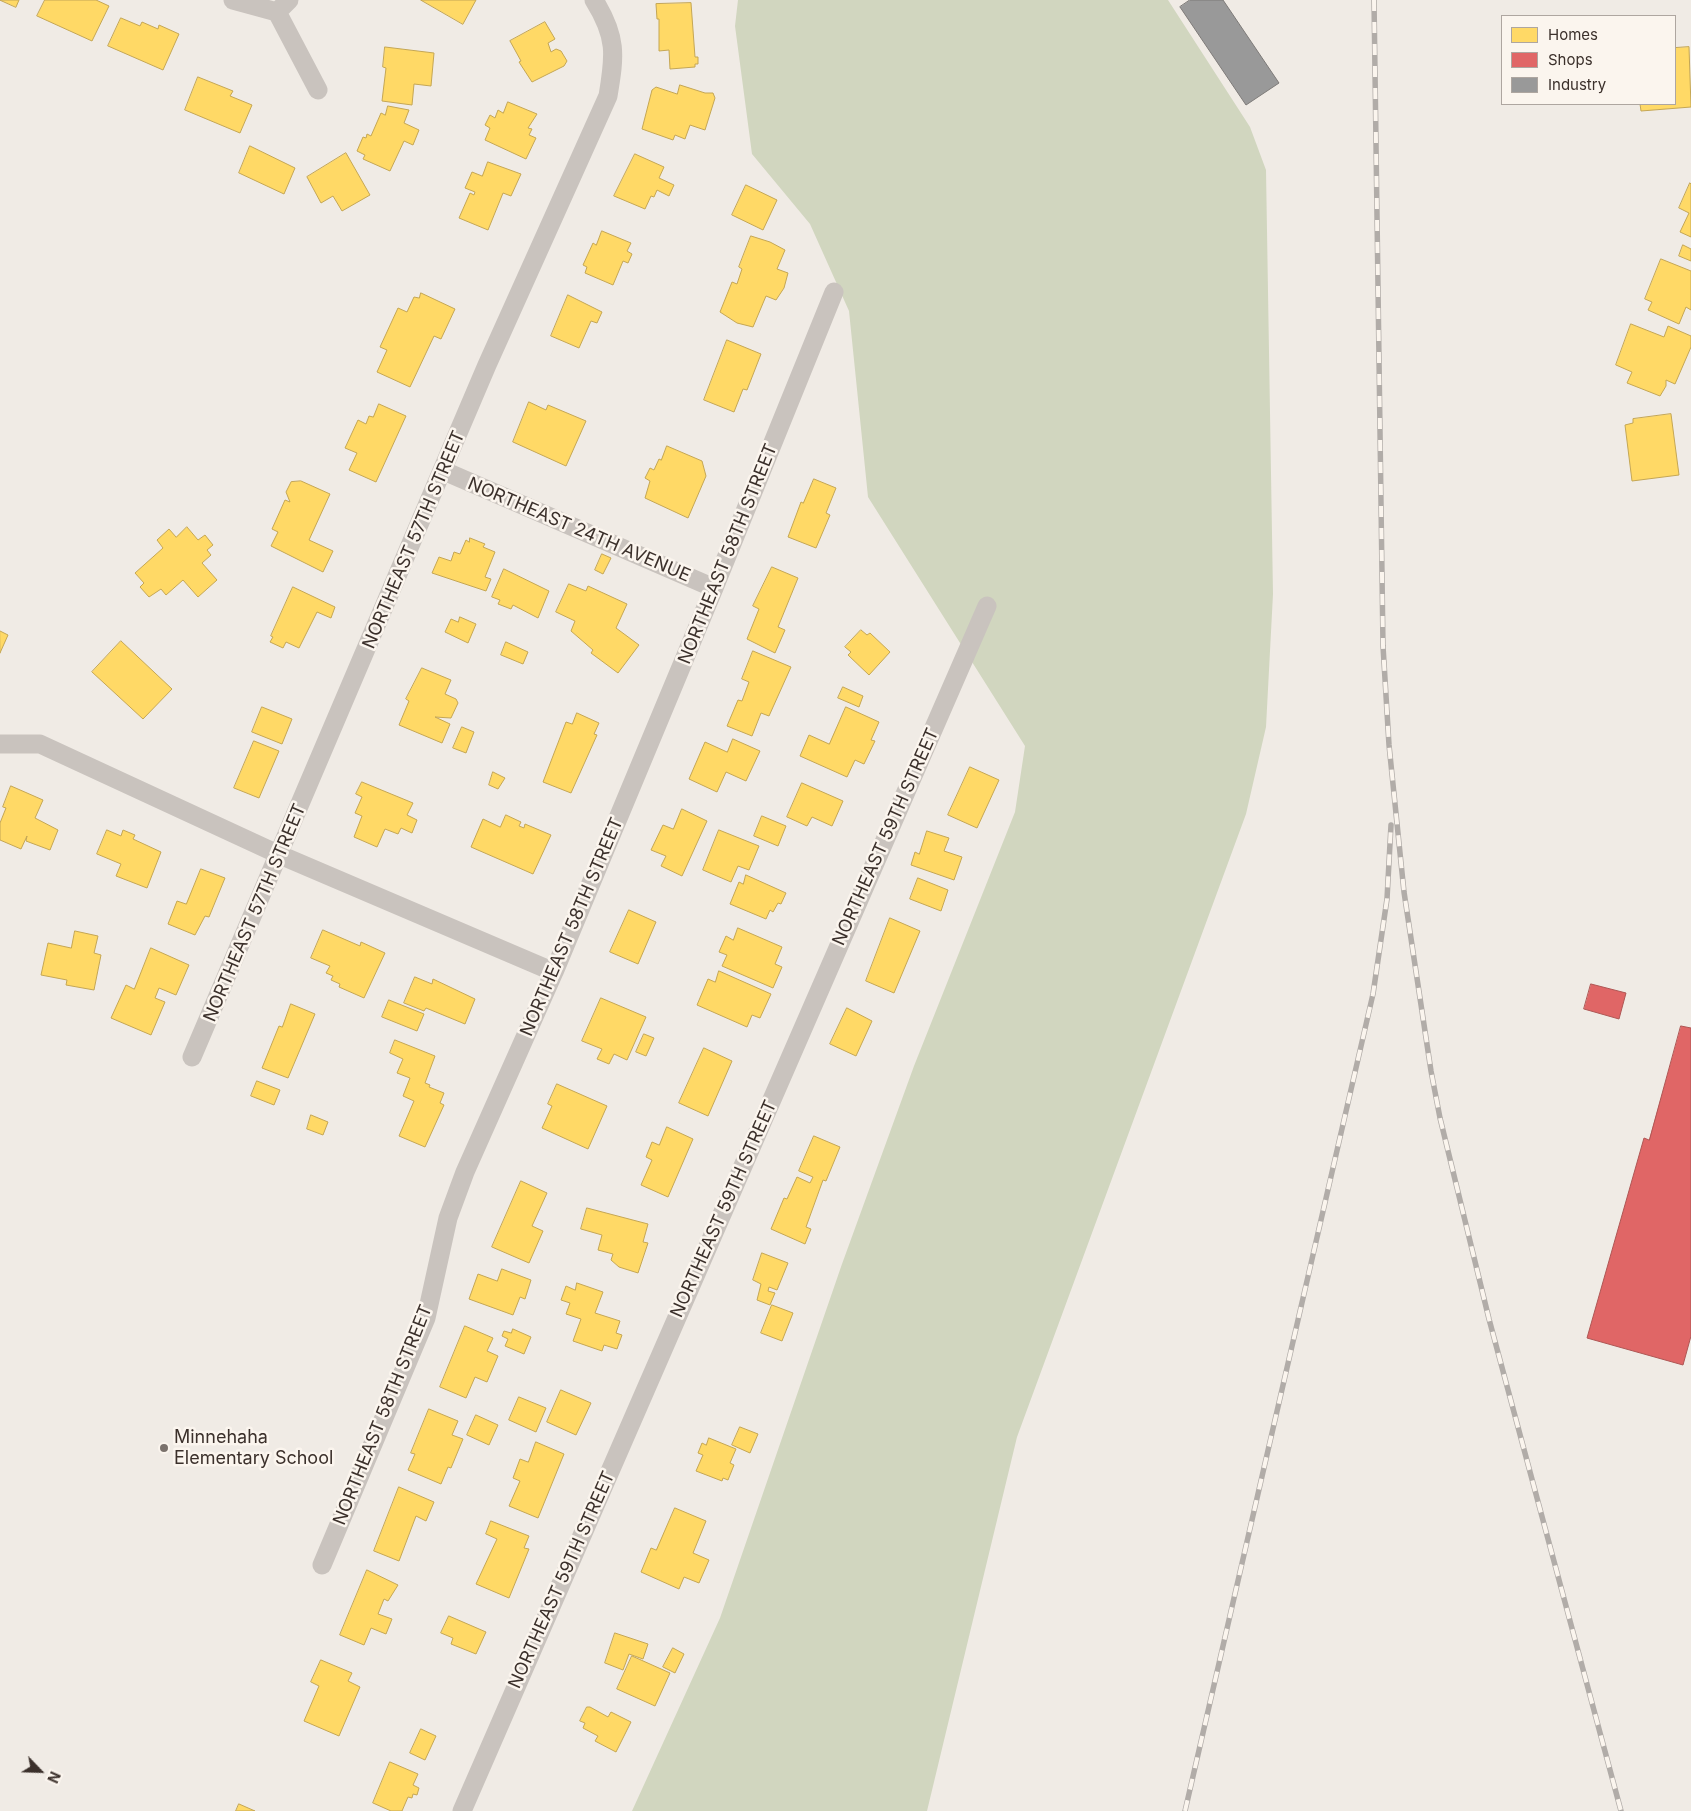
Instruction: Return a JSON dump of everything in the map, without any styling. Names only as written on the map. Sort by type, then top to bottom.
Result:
[{"type":"street","points":[[233,0],[283,6],[318,90]]},
{"type":"street","name":"NORTHEAST 57TH STREET","points":[[192,1057],[444,471],[487,365],[608,96],[614,58],[607,21],[594,0]]},
{"type":"street","name":"NORTHEAST 58TH STREET","points":[[322,1565],[426,1318],[448,1218],[465,1172],[554,972],[714,588],[834,292]]},
{"type":"street","name":"NORTHEAST 24TH AVENUE","points":[[444,471],[714,588]]},
{"type":"street","name":"NORTHEAST 59TH STREET","points":[[462,1811],[987,606]]},
{"type":"street","points":[[0,744],[40,744],[280,855],[554,972]]},
{"type":"green space","points":[[738,0],[1168,0],[1250,127],[1266,170],[1273,594],[1266,727],[1246,814],[1017,1437],[927,1811],[632,1811],[720,1618],[842,1264],[914,1066],[1015,812],[1025,746],[868,497],[849,311],[810,224],[752,154],[735,26]]},
{"type":"building: Homes","points":[[0,0],[19,0],[16,7]]},
{"type":"building: Homes","points":[[45,0],[96,0],[109,6],[92,41],[37,16]]},
{"type":"building: Homes","points":[[421,0],[476,0],[463,24]]},
{"type":"building: Homes","points":[[691,3],[695,57],[698,57],[698,64],[695,64],[695,67],[670,69],[669,50],[659,51],[659,19],[657,19],[656,4]]},
{"type":"building: Homes","points":[[121,18],[140,26],[142,22],[158,29],[159,25],[179,34],[163,70],[108,46]]},
{"type":"building: Homes","points":[[545,22],[555,39],[548,43],[551,52],[556,49],[561,51],[567,61],[564,66],[532,82],[519,62],[521,61],[510,41]]},
{"type":"building: Homes","points":[[385,47],[434,53],[431,86],[414,84],[412,105],[382,101],[386,68],[383,67]]},
{"type":"building: Homes","points":[[1689,47],[1691,107],[1641,111],[1640,105],[1676,105],[1676,48]]},
{"type":"building: Homes","points":[[198,77],[233,91],[230,96],[252,105],[240,133],[185,110]]},
{"type":"building: Homes","points":[[680,85],[705,93],[713,93],[715,98],[705,130],[690,125],[685,139],[675,135],[673,140],[642,129],[652,90],[656,87],[677,94]]},
{"type":"building: Homes","points":[[508,102],[537,114],[528,128],[532,129],[529,135],[536,138],[526,159],[485,140],[490,128],[485,125],[490,115],[495,118],[498,110],[503,113]]},
{"type":"building: Homes","points":[[388,106],[409,110],[404,123],[419,130],[413,145],[404,141],[390,171],[363,159],[365,155],[357,151],[363,137],[366,138],[367,134],[371,136],[381,113],[385,115]]},
{"type":"building: Homes","points":[[250,146],[295,168],[284,194],[239,173]]},
{"type":"building: Homes","points":[[346,153],[370,195],[342,211],[333,196],[321,203],[307,177]]},
{"type":"building: Homes","points":[[635,154],[664,167],[659,178],[674,185],[669,196],[657,190],[654,197],[651,196],[645,209],[614,196]]},
{"type":"building: Homes","points":[[488,162],[521,174],[511,196],[503,193],[488,230],[459,218],[470,193],[474,195],[475,192],[465,188],[472,172],[482,176]]},
{"type":"building: Homes","points":[[1690,183],[1691,237],[1680,232],[1689,213],[1679,208]]},
{"type":"building: Homes","points":[[746,185],[777,200],[763,230],[732,215]]},
{"type":"building: Homes","points":[[602,231],[631,243],[627,251],[632,254],[628,263],[623,261],[613,285],[585,273],[587,267],[583,265],[593,243],[596,245]]},
{"type":"building: Homes","points":[[751,236],[770,242],[785,250],[777,269],[788,273],[784,288],[776,300],[766,296],[753,327],[737,323],[720,312],[732,282],[737,284],[742,269],[739,267]]},
{"type":"building: Homes","points":[[1683,245],[1691,249],[1691,261],[1679,256]]},
{"type":"building: Homes","points":[[1661,259],[1691,271],[1691,310],[1686,307],[1679,324],[1648,310],[1652,302],[1645,299]]},
{"type":"building: Homes","points":[[421,293],[455,309],[441,339],[434,336],[410,387],[377,372],[387,350],[380,347],[398,308],[407,312],[414,297],[419,298]]},
{"type":"building: Homes","points":[[568,295],[602,312],[597,323],[591,321],[579,348],[551,336]]},
{"type":"building: Homes","points":[[1631,324],[1664,337],[1668,326],[1691,336],[1691,347],[1675,384],[1666,380],[1666,386],[1660,396],[1627,383],[1632,372],[1616,365]]},
{"type":"building: Homes","points":[[727,340],[761,354],[747,390],[743,389],[734,412],[704,400]]},
{"type":"building: Homes","points":[[529,402],[546,410],[548,405],[586,421],[566,466],[513,442]]},
{"type":"building: Homes","points":[[379,404],[406,416],[376,482],[349,470],[357,453],[345,448],[358,420],[366,424],[369,416],[373,417]]},
{"type":"building: Homes","points":[[1671,414],[1679,475],[1632,481],[1625,425],[1633,423],[1633,419]]},
{"type":"building: Homes","points":[[667,446],[702,461],[706,476],[688,518],[645,498],[650,481],[645,478],[650,468],[654,470],[659,459],[661,460]]},
{"type":"building: Homes","points":[[814,479],[836,488],[826,513],[830,515],[816,548],[788,537],[801,502],[803,503]]},
{"type":"building: Homes","points":[[301,481],[330,494],[309,540],[333,551],[323,572],[271,546],[278,532],[272,529],[285,500],[290,502],[286,492],[291,482]]},
{"type":"building: Homes","points":[[187,527],[198,540],[205,535],[213,545],[207,550],[211,555],[202,563],[217,580],[198,597],[183,580],[166,595],[161,589],[149,597],[140,587],[144,583],[135,573],[163,548],[157,540],[169,529],[176,537]]},
{"type":"building: Homes","points":[[470,538],[485,544],[483,547],[495,552],[485,577],[491,579],[486,591],[432,573],[439,557],[451,561],[454,552],[460,554],[466,540],[469,542]]},
{"type":"building: Homes","points":[[602,554],[611,558],[603,574],[595,570]]},
{"type":"building: Homes","points":[[772,567],[798,578],[778,627],[785,630],[775,653],[747,639],[759,609],[753,606]]},
{"type":"building: Homes","points":[[504,569],[549,591],[538,618],[513,605],[511,609],[498,604],[500,600],[492,597]]},
{"type":"building: Homes","points":[[569,584],[586,591],[588,586],[627,604],[616,628],[639,645],[618,673],[591,653],[593,650],[571,631],[575,621],[556,612]]},
{"type":"building: Homes","points":[[293,587],[335,607],[331,618],[317,612],[299,648],[286,642],[283,648],[270,642]]},
{"type":"building: Homes","points":[[460,617],[476,624],[468,643],[445,632],[451,619],[458,622]]},
{"type":"building: Homes","points":[[861,630],[867,635],[870,633],[890,652],[869,675],[848,655],[851,652],[845,647]]},
{"type":"building: Homes","points":[[0,631],[8,635],[0,653]]},
{"type":"building: Homes","points":[[121,641],[172,689],[143,719],[92,672]]},
{"type":"building: Homes","points":[[506,642],[528,652],[523,664],[501,655]]},
{"type":"building: Homes","points":[[753,651],[791,667],[769,716],[761,713],[752,736],[727,726],[738,700],[742,701],[749,682],[742,679]]},
{"type":"building: Homes","points":[[422,668],[451,680],[445,694],[456,699],[458,703],[451,718],[435,717],[450,724],[442,743],[399,725],[409,701],[406,699]]},
{"type":"building: Homes","points":[[843,687],[863,696],[859,707],[838,698]]},
{"type":"building: Homes","points":[[262,707],[292,719],[282,744],[252,732]]},
{"type":"building: Homes","points":[[846,707],[879,722],[871,740],[875,741],[864,764],[855,760],[847,777],[800,756],[809,735],[829,744]]},
{"type":"building: Homes","points":[[577,713],[599,723],[594,734],[597,735],[571,793],[543,782],[566,722],[572,724]]},
{"type":"building: Homes","points":[[462,727],[474,732],[466,753],[453,748]]},
{"type":"building: Homes","points":[[733,739],[760,751],[746,781],[726,772],[717,792],[689,779],[705,742],[727,752]]},
{"type":"building: Homes","points":[[254,741],[279,751],[259,798],[234,788]]},
{"type":"building: Homes","points":[[970,767],[999,780],[977,828],[948,815]]},
{"type":"building: Homes","points":[[493,772],[505,778],[498,789],[489,785]]},
{"type":"building: Homes","points":[[362,782],[413,803],[407,815],[417,820],[412,833],[401,828],[398,834],[385,829],[377,847],[354,837],[362,816],[355,813],[362,797],[356,794]]},
{"type":"building: Homes","points":[[802,783],[843,801],[832,826],[812,817],[807,826],[787,817]]},
{"type":"building: Homes","points":[[11,786],[43,800],[35,818],[58,830],[50,850],[26,841],[27,836],[21,849],[0,840],[0,823],[6,808],[3,807]]},
{"type":"building: Homes","points":[[682,809],[707,821],[682,876],[661,866],[666,856],[651,850],[663,825],[673,829]]},
{"type":"building: Homes","points":[[506,815],[521,822],[519,826],[524,828],[525,824],[551,835],[533,874],[471,847],[483,819],[500,827]]},
{"type":"building: Homes","points":[[762,816],[786,826],[778,846],[754,836]]},
{"type":"building: Homes","points":[[107,830],[121,836],[123,830],[135,835],[133,839],[161,852],[147,888],[116,876],[121,864],[97,854]]},
{"type":"building: Homes","points":[[719,830],[759,846],[749,870],[738,866],[731,882],[703,870]]},
{"type":"building: Homes","points":[[927,831],[949,838],[944,851],[962,857],[954,880],[911,865],[915,852],[919,854]]},
{"type":"building: Homes","points":[[201,869],[225,878],[209,917],[205,916],[195,935],[168,924],[177,901],[186,904]]},
{"type":"building: Homes","points":[[746,875],[786,893],[781,904],[778,903],[773,912],[770,910],[766,919],[730,904],[739,882],[743,884]]},
{"type":"building: Homes","points":[[918,878],[948,890],[941,911],[910,899]]},
{"type":"building: Homes","points":[[629,910],[656,922],[638,964],[610,952]]},
{"type":"building: Homes","points":[[890,918],[920,931],[894,993],[866,981]]},
{"type":"building: Homes","points":[[738,928],[782,947],[775,964],[782,967],[773,988],[722,966],[727,955],[719,952],[726,936],[733,940]]},
{"type":"building: Homes","points":[[323,930],[360,946],[361,942],[385,953],[364,998],[339,987],[340,984],[331,980],[333,976],[326,973],[330,966],[311,958]]},
{"type":"building: Homes","points":[[75,931],[98,936],[94,953],[101,955],[94,990],[66,985],[67,980],[41,975],[48,943],[71,948]]},
{"type":"building: Homes","points":[[151,948],[189,965],[176,995],[159,988],[155,998],[165,1002],[151,1035],[111,1018],[126,985],[134,989]]},
{"type":"building: Homes","points":[[719,971],[771,994],[760,1018],[752,1015],[747,1027],[697,1005],[708,979],[715,982]]},
{"type":"building: Homes","points":[[415,977],[432,984],[433,979],[475,999],[465,1024],[426,1008],[424,1011],[404,1003]]},
{"type":"building: Homes","points":[[601,998],[646,1017],[627,1060],[614,1054],[609,1064],[597,1059],[602,1049],[582,1041]]},
{"type":"building: Homes","points":[[389,1000],[424,1014],[417,1031],[382,1017]]},
{"type":"building: Homes","points":[[291,1004],[315,1014],[288,1078],[262,1068],[279,1026],[282,1027]]},
{"type":"building: Homes","points":[[847,1008],[872,1021],[856,1056],[830,1044]]},
{"type":"building: Homes","points":[[644,1034],[654,1038],[646,1056],[636,1052]]},
{"type":"building: Homes","points":[[395,1040],[435,1056],[425,1083],[430,1085],[429,1087],[444,1093],[440,1103],[444,1105],[425,1147],[399,1136],[414,1101],[403,1096],[410,1078],[397,1073],[403,1059],[390,1053]]},
{"type":"building: Homes","points":[[704,1048],[732,1061],[708,1116],[679,1103]]},
{"type":"building: Homes","points":[[257,1081],[280,1090],[274,1105],[251,1096]]},
{"type":"building: Homes","points":[[557,1084],[607,1106],[588,1149],[542,1128],[552,1106],[548,1104]]},
{"type":"building: Homes","points":[[311,1115],[328,1122],[323,1135],[307,1129]]},
{"type":"building: Homes","points":[[667,1127],[693,1139],[668,1197],[641,1185],[652,1160],[646,1157],[652,1142],[659,1145]]},
{"type":"building: Homes","points":[[814,1136],[840,1147],[826,1181],[823,1180],[806,1227],[811,1229],[805,1244],[771,1229],[784,1198],[787,1199],[797,1177],[810,1183],[813,1177],[799,1171]]},
{"type":"building: Homes","points":[[521,1181],[547,1193],[532,1226],[543,1231],[529,1263],[492,1247]]},
{"type":"building: Homes","points":[[587,1208],[648,1224],[643,1242],[648,1243],[638,1273],[619,1267],[611,1260],[613,1254],[598,1250],[602,1235],[581,1229]]},
{"type":"building: Homes","points":[[762,1253],[788,1263],[777,1290],[769,1287],[768,1291],[775,1293],[770,1305],[757,1300],[761,1284],[753,1280]]},
{"type":"building: Homes","points":[[502,1269],[531,1280],[525,1299],[520,1297],[513,1315],[469,1299],[478,1274],[497,1281]]},
{"type":"building: Homes","points":[[577,1283],[603,1292],[595,1313],[620,1321],[616,1333],[622,1335],[617,1349],[604,1345],[602,1351],[573,1341],[581,1319],[566,1314],[570,1303],[561,1300],[566,1286],[575,1290]]},
{"type":"building: Homes","points":[[772,1305],[793,1313],[782,1341],[761,1333]]},
{"type":"building: Homes","points":[[465,1326],[493,1338],[487,1351],[498,1356],[487,1382],[475,1377],[466,1398],[440,1387]]},
{"type":"building: Homes","points":[[513,1329],[531,1337],[524,1354],[505,1346],[508,1339],[502,1336],[504,1331],[511,1333]]},
{"type":"building: Homes","points":[[561,1390],[591,1403],[576,1435],[547,1422]]},
{"type":"building: Homes","points":[[519,1397],[546,1408],[536,1432],[509,1420]]},
{"type":"building: Homes","points":[[429,1409],[458,1421],[452,1435],[463,1439],[451,1468],[448,1467],[441,1484],[408,1470],[415,1454],[411,1453]]},
{"type":"building: Homes","points":[[476,1415],[498,1425],[489,1445],[467,1435]]},
{"type":"building: Homes","points":[[740,1427],[758,1434],[750,1453],[732,1445]]},
{"type":"building: Homes","points":[[709,1438],[736,1449],[730,1463],[734,1465],[728,1480],[723,1478],[722,1481],[696,1471],[703,1455],[698,1453],[702,1443],[706,1445]]},
{"type":"building: Homes","points":[[536,1442],[564,1454],[538,1518],[509,1506],[520,1481],[513,1478],[520,1459],[528,1462]]},
{"type":"building: Homes","points":[[399,1487],[434,1502],[426,1521],[416,1516],[399,1561],[374,1551]]},
{"type":"building: Homes","points":[[675,1508],[706,1521],[693,1553],[709,1560],[699,1583],[684,1577],[679,1589],[641,1572],[651,1548],[656,1550]]},
{"type":"building: Homes","points":[[491,1521],[529,1536],[524,1548],[529,1549],[509,1598],[476,1584],[497,1539],[486,1534]]},
{"type":"building: Homes","points":[[367,1570],[398,1585],[388,1601],[384,1599],[378,1614],[392,1619],[386,1634],[371,1628],[364,1645],[340,1635]]},
{"type":"building: Homes","points":[[449,1616],[486,1632],[476,1654],[451,1644],[453,1638],[441,1633]]},
{"type":"building: Homes","points":[[615,1633],[648,1644],[643,1659],[629,1654],[623,1670],[605,1663]]},
{"type":"building: Homes","points":[[673,1648],[684,1654],[675,1673],[663,1667]]},
{"type":"building: Homes","points":[[632,1656],[670,1673],[655,1706],[617,1689]]},
{"type":"building: Homes","points":[[321,1660],[352,1673],[348,1681],[360,1687],[339,1736],[304,1721],[319,1686],[311,1682]]},
{"type":"building: Homes","points":[[587,1707],[608,1717],[611,1712],[631,1722],[616,1752],[595,1741],[598,1736],[583,1728],[585,1723],[580,1721]]},
{"type":"building: Homes","points":[[421,1729],[436,1736],[425,1760],[410,1753]]},
{"type":"building: Homes","points":[[390,1762],[418,1774],[413,1785],[419,1788],[417,1795],[413,1794],[412,1798],[408,1797],[402,1811],[391,1811],[373,1803]]},
{"type":"building: Homes","points":[[239,1804],[255,1811],[236,1811]]},
{"type":"building: Shops","points":[[1591,984],[1626,993],[1619,1019],[1584,1009]]},
{"type":"building: Shops","points":[[1681,1026],[1691,1028],[1691,1336],[1683,1365],[1587,1338],[1644,1138],[1649,1140]]},
{"type":"building: Industry","points":[[1190,0],[1223,0],[1279,83],[1246,105],[1180,7]]},
{"type":"railway","points":[[1374,0],[1383,646],[1389,745],[1404,892],[1440,1118],[1489,1319],[1621,1811]]},
{"type":"railway","points":[[1185,1811],[1373,994],[1387,899],[1391,825]]},
{"type":"place","name":"Minnehaha Elementary School","points":[[164,1448]]}]
